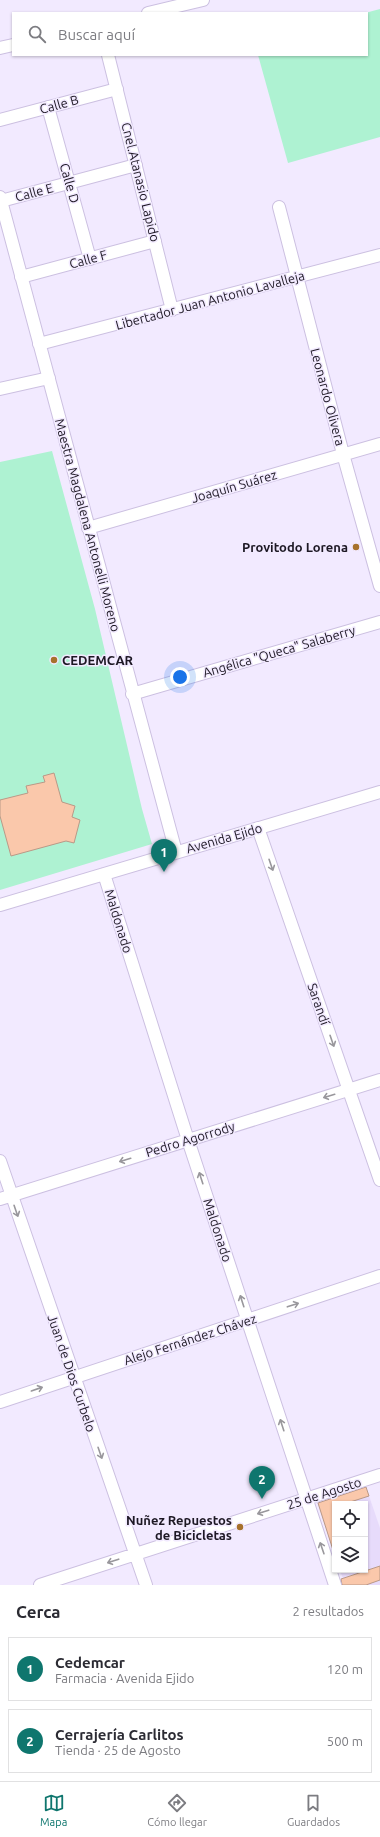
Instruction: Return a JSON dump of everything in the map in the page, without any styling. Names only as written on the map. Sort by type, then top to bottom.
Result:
[{"type":"street","points":[[152,12],[203,0]]},
{"type":"street","points":[[0,48],[12,45]]},
{"type":"street","name":"Cnel.Atanasio Lapido","points":[[108,56],[172,310]]},
{"type":"street","name":"Calle B","points":[[0,120],[117,89]]},
{"type":"street","name":"Calle D","points":[[48,107],[90,258]]},
{"type":"street","name":"Calle E","points":[[1,199],[70,183],[136,165]]},
{"type":"street","name":"Maestra Magdalena Antonelli Moreno","points":[[1,199],[132,694],[176,852]]},
{"type":"street","name":"Leonardo Olivera","points":[[279,207],[343,454],[380,586]]},
{"type":"street","name":"Calle F","points":[[21,277],[155,241]]},
{"type":"street","name":"Libertador Juan Antonio Lavalleja","points":[[39,344],[380,255]]},
{"type":"street","points":[[0,389],[49,378]]},
{"type":"street","name":"Joaquín Suárez","points":[[88,528],[380,444]]},
{"type":"street","name":"Angélica \"Queca\" Salaberry","points":[[132,694],[380,622]]},
{"type":"street","name":"Avenida Ejido","points":[[0,905],[380,792]]},
{"type":"street","name":"Sarandí","points":[[258,828],[380,1180]]},
{"type":"street","name":"Maldonado","points":[[104,874],[188,1140],[335,1585]]},
{"type":"street","name":"Pedro Agorrody","points":[[6,1197],[380,1080]]},
{"type":"street","name":"Juan de Dios Curbelo","points":[[0,1161],[6,1197],[74,1377],[146,1585]]},
{"type":"street","name":"Alejo Fernández Chávez","points":[[0,1402],[380,1276]]},
{"type":"street","name":"25 de Agosto","points":[[40,1585],[380,1474]]},
{"type":"shaded area","points":[[366,1487],[380,1528],[380,1585],[345,1585],[341,1573],[368,1573],[368,1501],[332,1501],[332,1546],[317,1502]]},
{"type":"green space","points":[[380,9],[380,137],[288,163],[258,56],[368,56],[368,12]]},
{"type":"green space","name":"CEDEMCAR","points":[[52,451],[95,609],[142,809],[152,844],[0,890],[0,462]]},
{"type":"building","points":[[54,773],[62,802],[75,806],[72,817],[80,820],[74,843],[66,841],[11,856],[0,816],[0,800],[28,793],[26,786],[45,782],[43,776]]},
{"type":"building","points":[[366,1487],[369,1496],[353,1501],[332,1501],[332,1547],[318,1503]]},
{"type":"building","points":[[380,1566],[380,1580],[366,1585],[342,1585],[341,1579],[359,1573],[368,1573],[368,1570]]},
{"type":"place","name":"Provitodo Lorena","points":[[356,547]]},
{"type":"place","name":"CEDEMCAR","points":[[54,660]]},
{"type":"place","name":"Cedemcar","points":[[164,872]]},
{"type":"place","name":"Cerrajería Carlitos","points":[[262,1499]]},
{"type":"place","name":"Nuñez Repuestos de Bicicletas","points":[[240,1527]]}]
